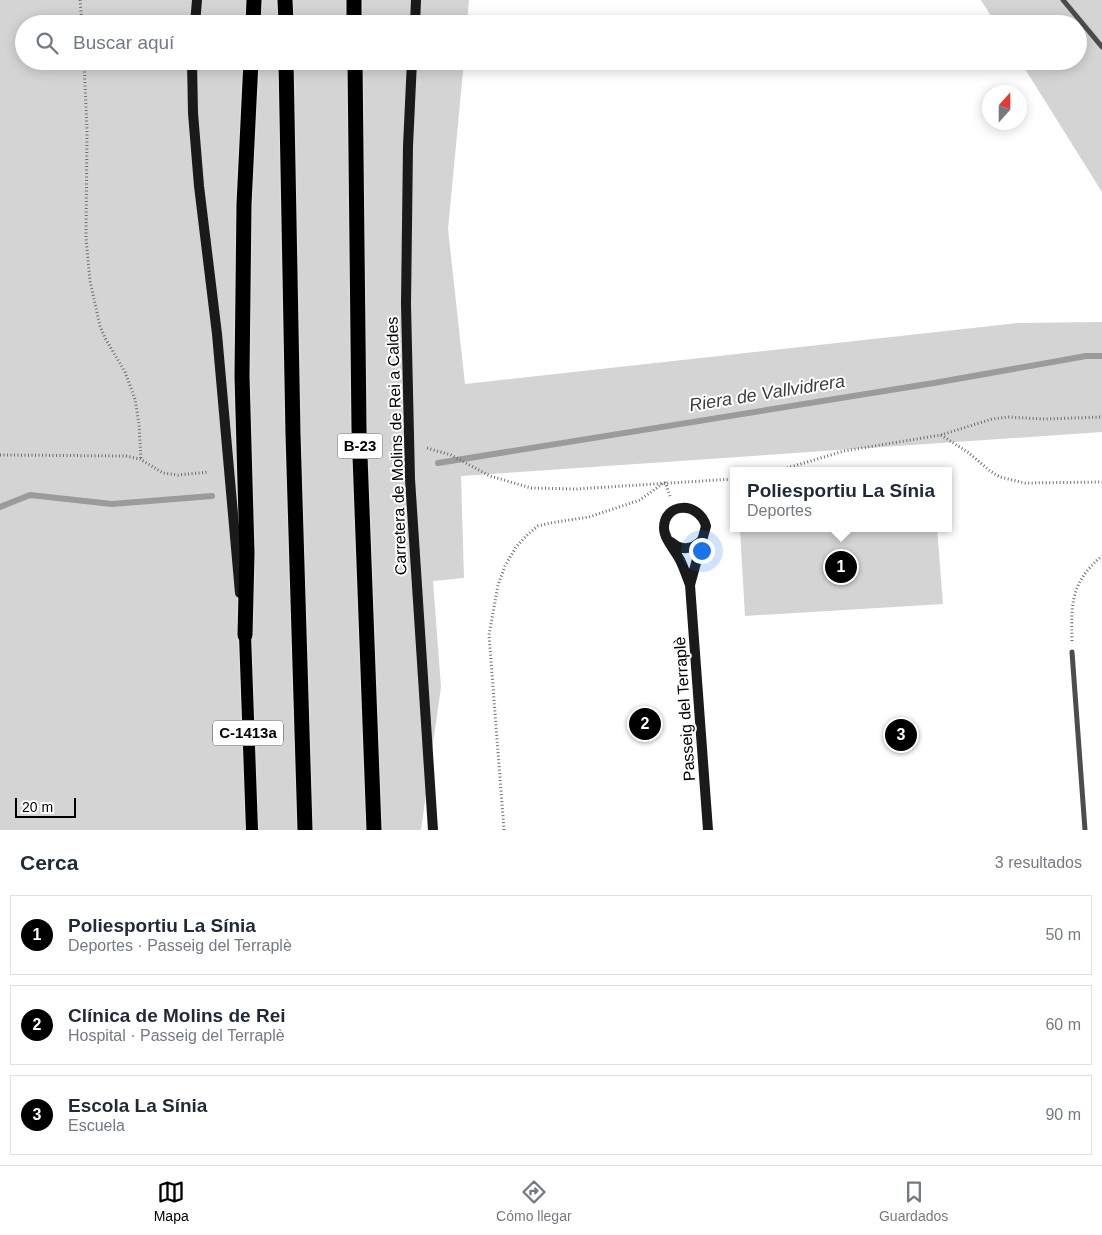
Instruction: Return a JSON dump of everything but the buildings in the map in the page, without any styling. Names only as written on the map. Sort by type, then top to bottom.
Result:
[{"type":"highway","points":[[253,15],[254,0]]},
{"type":"highway","points":[[285,0],[286,15]]},
{"type":"highway","points":[[354,0],[354,15]]},
{"type":"highway","points":[[245,635],[247,553],[242,376],[244,204],[251,70]]},
{"type":"highway","points":[[286,70],[293,434],[305,830]]},
{"type":"highway","name":"B-23","points":[[355,70],[359,429],[374,830]]},
{"type":"main road","points":[[196,15],[197,0]]},
{"type":"main road","points":[[415,15],[416,0]]},
{"type":"main road","name":"C-1413a","points":[[192,70],[199,186],[218,344],[236,555],[245,635],[252,830]]},
{"type":"main road","name":"Carretera de Molins de Rei a Caldes","points":[[412,70],[408,146],[406,294],[410,479],[433,830]]},
{"type":"main road","points":[[681,507],[694,510],[704,519],[706,526],[690,585],[680,560],[668,540],[664,527],[669,514],[681,507]]},
{"type":"main road","points":[[668,540],[685,549],[692,547],[702,539]]},
{"type":"main road","name":"Passeig del Terraplè","points":[[690,585],[708,830]]},
{"type":"street","points":[[1063,0],[1075,15]]},
{"type":"street","points":[[1087,29],[1102,47]]},
{"type":"street","points":[[1072,652],[1085,830]]},
{"type":"path","points":[[80,0],[81,15]]},
{"type":"path","points":[[84,70],[87,130],[86,238],[90,281],[100,326],[125,372],[135,399],[140,424],[141,460]]},
{"type":"path","points":[[790,467],[844,451],[941,435],[1008,416],[1045,419],[1102,417]]},
{"type":"path","points":[[941,435],[1000,477],[1025,483],[1102,482]]},
{"type":"path","points":[[426,448],[451,456],[490,476],[531,488],[576,489],[730,478]]},
{"type":"path","points":[[0,455],[126,456],[141,460],[163,472],[178,475],[210,472]]},
{"type":"path","points":[[504,830],[489,635],[495,600],[505,566],[516,547],[538,526],[550,522],[589,517],[640,500],[665,482]]},
{"type":"path","points":[[1072,652],[1072,616],[1076,591],[1088,568],[1102,556]]},
{"type":"shaded area","points":[[0,0],[469,0],[468,15],[15,15],[15,70],[463,70],[448,229],[465,384],[1019,323],[1102,322],[1102,432],[461,476],[464,578],[433,581],[441,687],[421,830],[0,830]]},
{"type":"shaded area","points":[[981,0],[1102,0],[1102,192],[1026,70],[1087,70],[1087,15],[990,15]]},
{"type":"shaded area","points":[[740,532],[937,532],[943,604],[745,616]]},
{"type":"waterway","name":"Riera de Vallvidrera","points":[[438,463],[934,383],[1086,356],[1102,356]]},
{"type":"waterway","name":"Riera de Vallvidrera","points":[[0,507],[30,495],[112,504],[212,496]]},
{"type":"place","name":"Poliesportiu La Sínia","points":[[841,567]]},
{"type":"place","name":"Clínica de Molins de Rei","points":[[645,724]]},
{"type":"place","name":"Escola La Sínia","points":[[901,735]]}]
